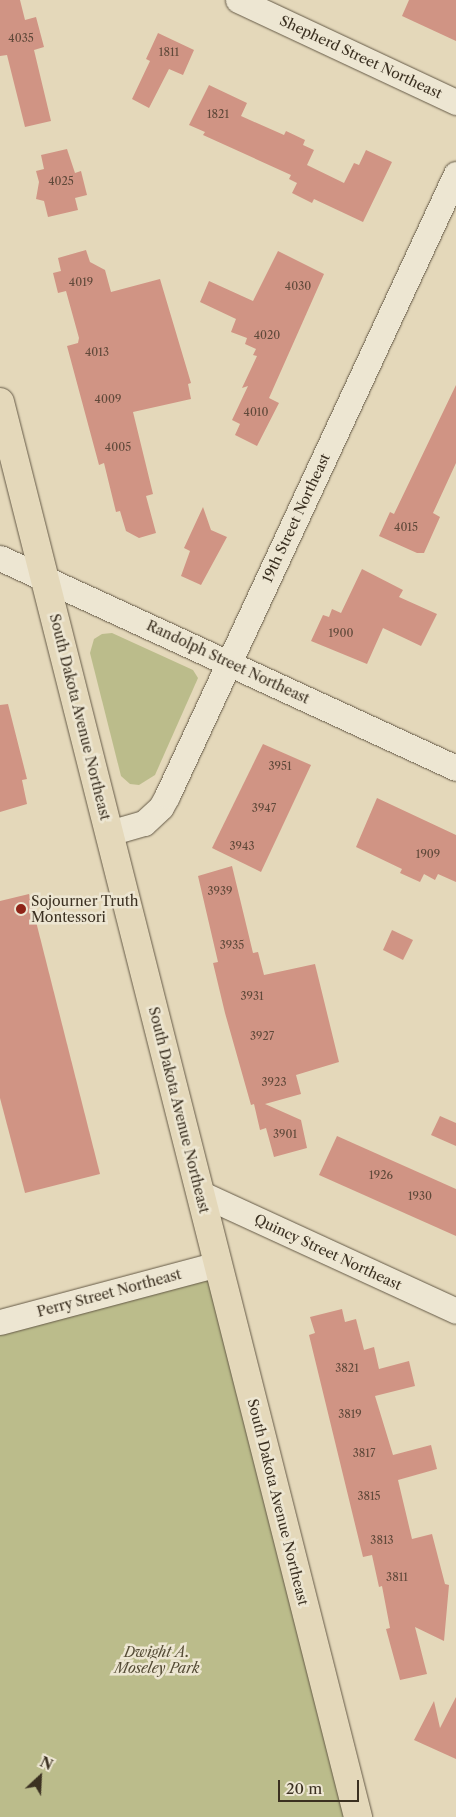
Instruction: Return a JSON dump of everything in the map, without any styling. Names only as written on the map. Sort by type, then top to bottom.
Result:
[{"type":"main road","name":"South Dakota Avenue Northeast","points":[[0,402],[358,1817]]},
{"type":"street","name":"Shepherd Street Northeast","points":[[238,0],[456,102]]},
{"type":"street","name":"19th Street Northeast","points":[[109,833],[144,823],[161,807],[456,174]]},
{"type":"street","name":"Randolph Street Northeast","points":[[0,558],[230,661],[456,768]]},
{"type":"street","name":"Quincy Street Northeast","points":[[200,1193],[456,1311]]},
{"type":"street","name":"Perry Street Northeast","points":[[0,1322],[218,1264]]},
{"type":"green space","points":[[112,633],[193,670],[198,678],[155,775],[139,785],[130,784],[121,776],[90,653],[94,639],[102,634]]},
{"type":"green space","name":"Dwight A. Moseley Park","points":[[218,1264],[359,1817],[0,1817],[0,1320]]},
{"type":"building","points":[[0,0],[20,0],[25,20],[36,17],[44,47],[34,50],[51,121],[25,127],[7,55],[0,56]]},
{"type":"building","points":[[409,0],[456,0],[456,41],[402,16]]},
{"type":"building","points":[[158,33],[194,50],[183,75],[169,69],[149,108],[132,99],[150,61],[146,59]]},
{"type":"building","points":[[209,85],[247,103],[241,116],[284,135],[286,131],[305,140],[303,145],[314,150],[307,165],[344,183],[354,163],[359,165],[366,150],[392,162],[363,222],[314,199],[312,203],[292,193],[297,183],[289,179],[291,175],[203,135],[205,132],[189,125]]},
{"type":"building","points":[[67,149],[75,173],[81,171],[87,195],[75,198],[78,210],[48,217],[44,201],[36,199],[39,182],[36,171],[44,169],[41,155]]},
{"type":"building","points":[[86,250],[90,262],[105,270],[111,292],[160,279],[191,383],[188,384],[191,399],[133,412],[153,494],[146,496],[156,533],[139,538],[126,531],[120,511],[116,512],[104,463],[99,465],[67,346],[78,343],[79,338],[66,291],[58,293],[53,273],[61,271],[58,258]]},
{"type":"building","points":[[278,251],[324,274],[269,398],[279,403],[257,446],[235,435],[240,424],[232,420],[248,386],[242,388],[257,356],[253,355],[256,349],[245,344],[247,338],[231,332],[236,319],[200,302],[209,281],[253,301]]},
{"type":"building","points":[[456,385],[456,463],[433,513],[440,517],[424,553],[417,553],[379,536],[390,512],[394,514]]},
{"type":"building","points":[[203,507],[211,530],[227,537],[201,585],[181,576],[190,551],[184,548]]},
{"type":"building","points":[[362,569],[403,590],[399,597],[437,614],[421,646],[383,628],[367,664],[311,641],[323,615],[329,617],[332,609],[341,613]]},
{"type":"building","points":[[8,704],[27,779],[22,780],[27,804],[0,812],[0,705]]},
{"type":"building","points":[[263,744],[311,765],[261,872],[212,848]]},
{"type":"building","points":[[377,798],[456,835],[456,882],[438,874],[435,880],[424,874],[420,882],[400,873],[402,869],[356,847]]},
{"type":"building","points":[[232,866],[253,953],[258,952],[264,975],[315,964],[339,1062],[296,1075],[301,1094],[265,1104],[301,1120],[307,1148],[274,1157],[266,1128],[260,1130],[254,1104],[251,1105],[225,1013],[213,963],[218,962],[198,876]]},
{"type":"building","points":[[29,894],[100,1174],[25,1193],[0,1098],[0,901]]},
{"type":"building","points":[[392,930],[413,940],[403,960],[383,950]]},
{"type":"building","points":[[440,1116],[456,1123],[456,1146],[431,1135]]},
{"type":"building","points":[[337,1136],[456,1189],[456,1236],[319,1175]]},
{"type":"building","points":[[342,1309],[345,1322],[356,1319],[364,1350],[374,1347],[379,1369],[409,1361],[415,1386],[375,1396],[393,1455],[431,1445],[437,1469],[398,1480],[412,1539],[432,1534],[445,1584],[449,1585],[444,1641],[415,1627],[427,1674],[400,1680],[386,1629],[390,1628],[382,1586],[379,1587],[372,1555],[363,1557],[309,1335],[315,1333],[310,1317]]},
{"type":"building","points":[[456,1697],[456,1759],[414,1740],[434,1701],[440,1728]]},
{"type":"place","name":"Sojourner Truth Montessori","points":[[21,909]]}]
